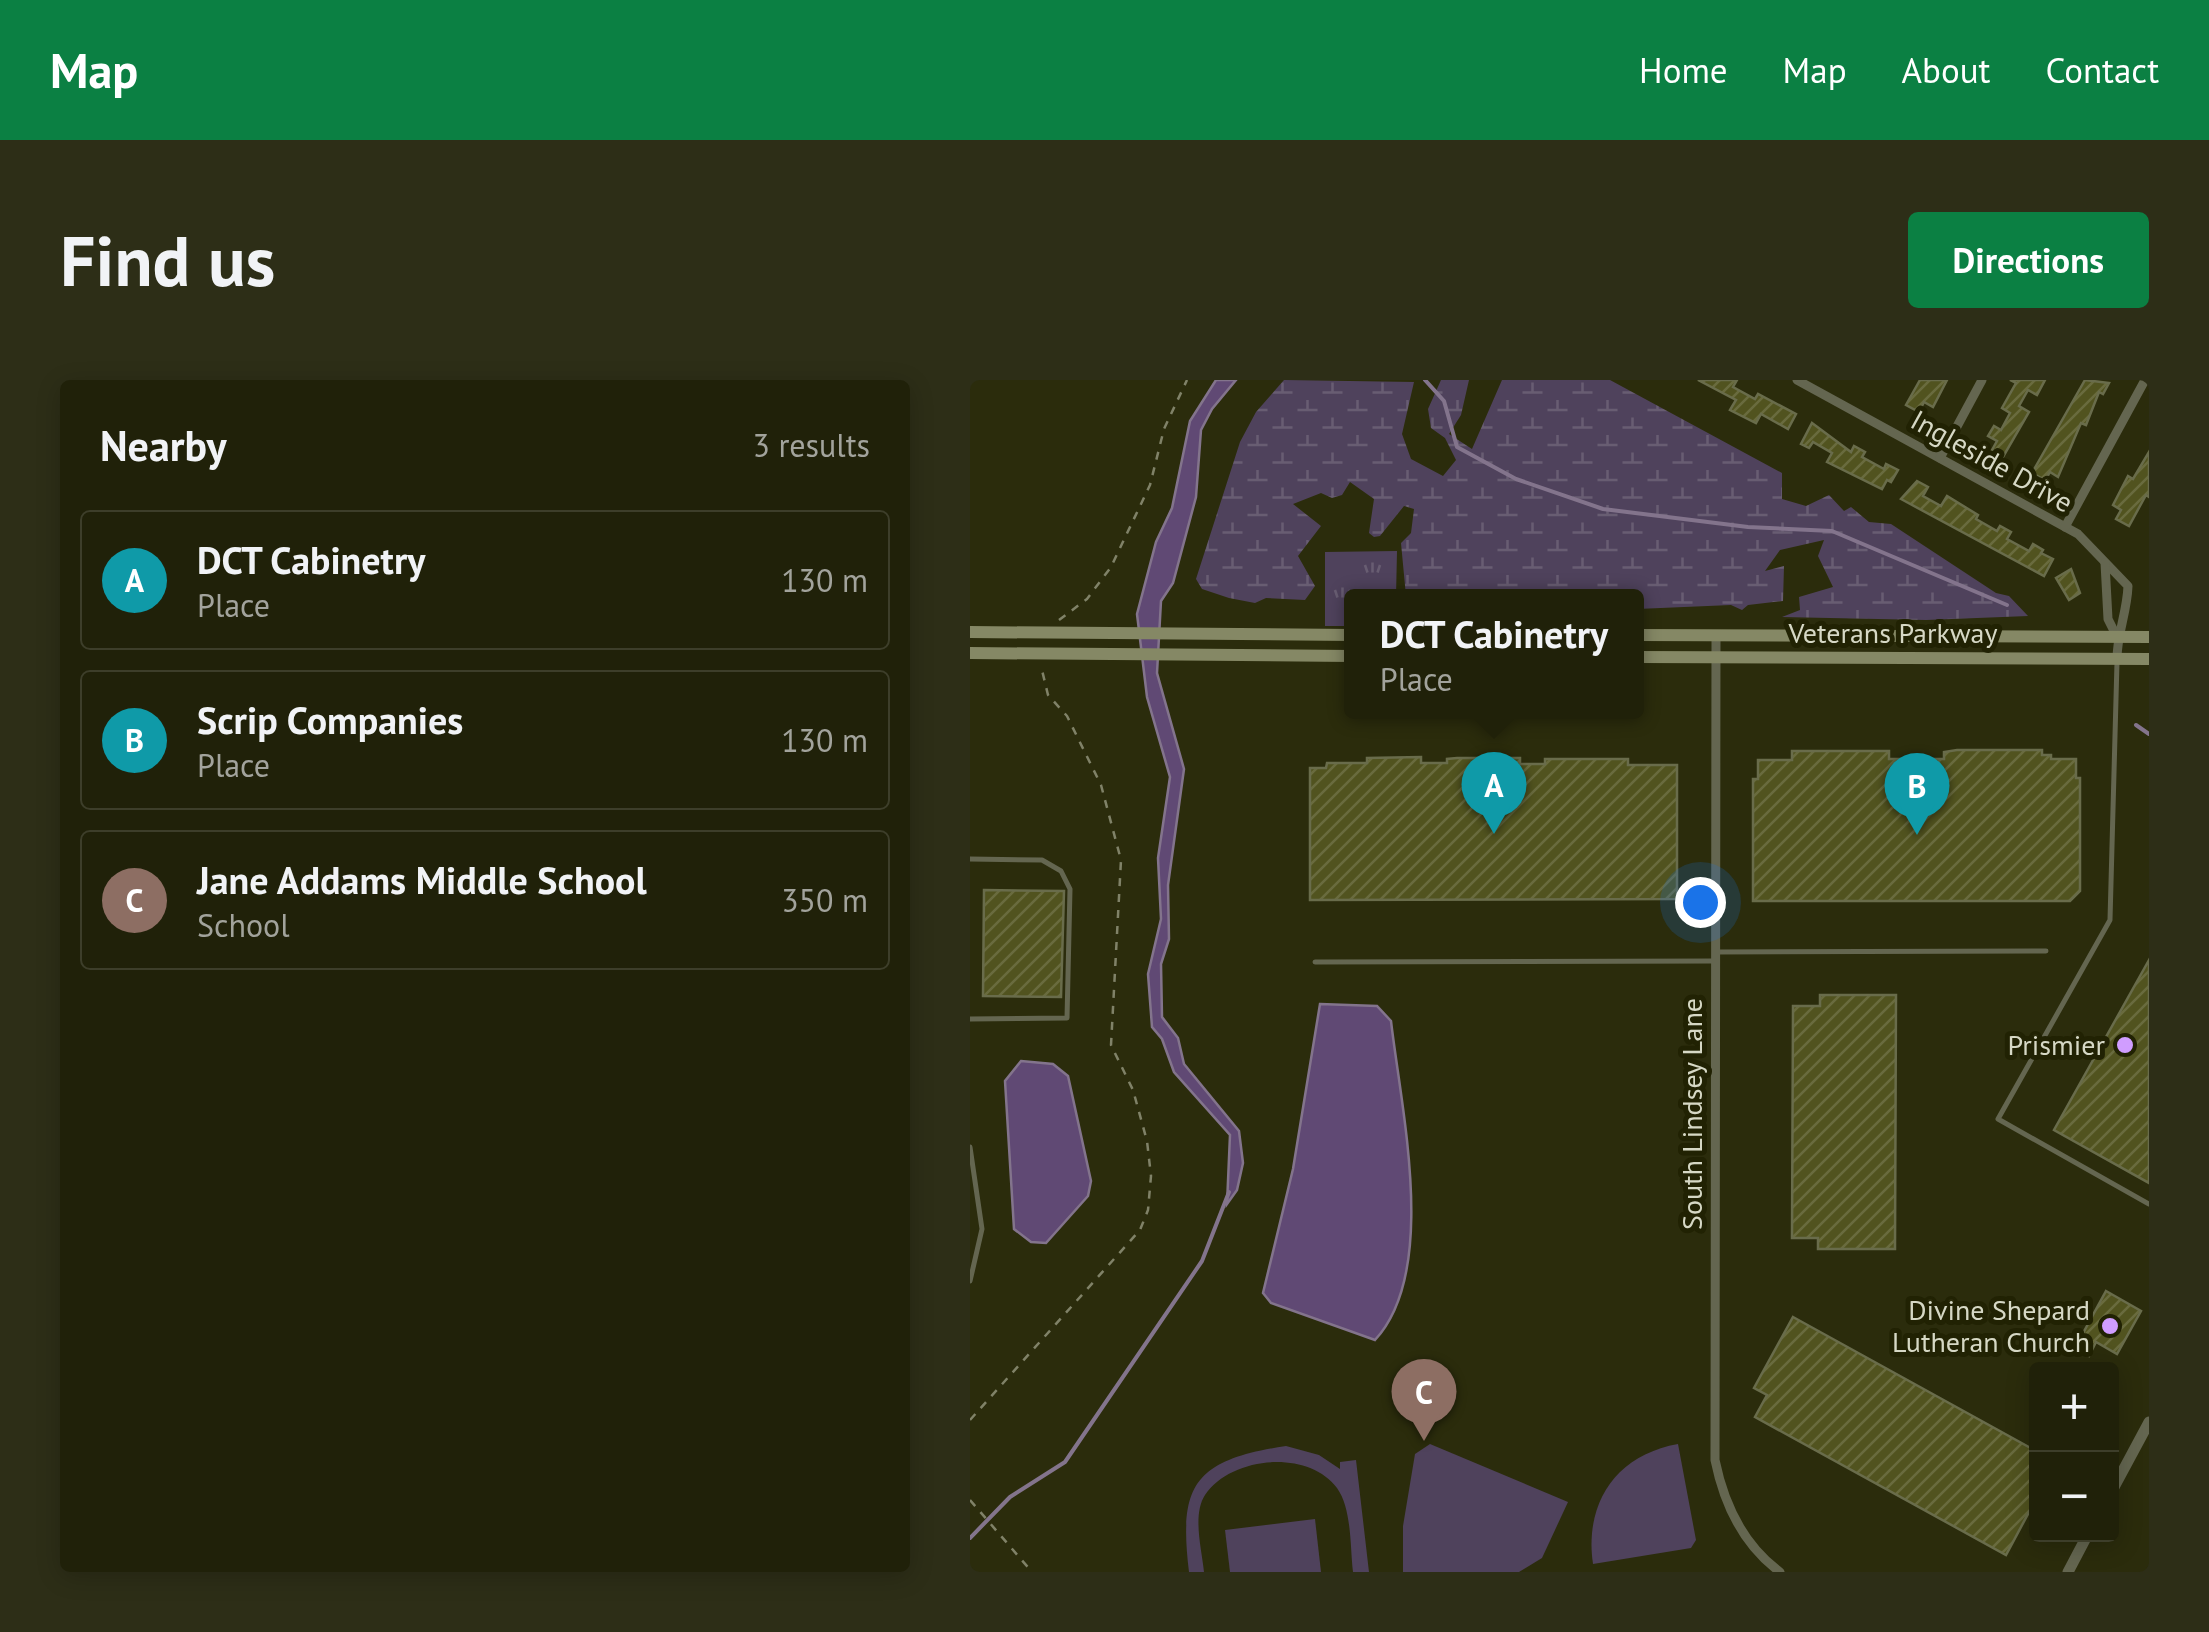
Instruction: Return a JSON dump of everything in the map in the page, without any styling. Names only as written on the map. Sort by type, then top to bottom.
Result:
[{"type":"main road","points":[[970,632],[1344,634]]},
{"type":"main road","name":"Veterans Parkway","points":[[1644,635],[2149,637]]},
{"type":"main road","points":[[970,653],[1344,656]]},
{"type":"main road","name":"Veterans Parkway","points":[[1644,657],[2149,659]]},
{"type":"street","name":"Ingleside Drive","points":[[1797,380],[1817,385],[2090,544],[2128,586],[2127,619],[2117,637]]},
{"type":"street","points":[[1940,458],[1982,380]]},
{"type":"street","points":[[2065,527],[2146,380]]},
{"type":"street","name":"Ingleside Drive","points":[[2105,563],[2108,619],[2117,637],[2117,658]]},
{"type":"street","name":"South Lindsey Lane","points":[[1716,636],[1715,1460],[1727,1503],[1745,1538],[1780,1572]]},
{"type":"street","points":[[2119,1478],[2149,1422]]},
{"type":"street","points":[[2068,1572],[2084,1542]]},
{"type":"lane","points":[[2117,658],[2110,920],[1998,1119],[2149,1204]]},
{"type":"lane","points":[[970,859],[1042,860],[1061,871],[1070,889],[1067,1018],[970,1019]]},
{"type":"lane","points":[[1315,962],[2046,951]]},
{"type":"lane","points":[[970,1147],[982,1229],[970,1281]]},
{"type":"path","points":[[1058,632],[1062,617],[1087,599],[1111,567],[1150,484],[1164,429],[1187,380]]},
{"type":"path","points":[[970,1420],[1140,1230],[1148,1210],[1148,1141],[1133,1090],[1111,1045],[1121,860],[1101,785],[1067,716],[1042,683],[1041,654]]},
{"type":"path","points":[[970,1500],[1032,1572]]},
{"type":"green space","points":[[1284,380],[1414,382],[1402,434],[1411,459],[1443,476],[1456,460],[1445,438],[1431,428],[1428,409],[1441,380],[1469,380],[1461,415],[1449,434],[1472,449],[1502,380],[1610,380],[1782,473],[1782,499],[1806,506],[1829,495],[1844,511],[1851,507],[1869,522],[1891,524],[1996,593],[2009,596],[2028,616],[1926,620],[1782,617],[1800,610],[1799,597],[1833,587],[1818,556],[1824,540],[1780,550],[1765,571],[1784,566],[1783,601],[1748,605],[1742,610],[1731,605],[1644,609],[1644,589],[1405,589],[1401,543],[1411,533],[1414,509],[1404,506],[1380,536],[1374,537],[1369,533],[1374,499],[1350,482],[1342,495],[1332,498],[1321,493],[1293,504],[1321,526],[1298,556],[1315,586],[1305,600],[1266,598],[1255,603],[1229,598],[1202,589],[1196,579],[1240,442],[1256,412]]},
{"type":"green space","points":[[1397,551],[1396,589],[1344,589],[1344,626],[1325,626],[1325,552]]},
{"type":"green space","points":[[1430,1444],[1568,1502],[1542,1558],[1519,1572],[1403,1572],[1403,1526],[1415,1454]]},
{"type":"green space","points":[[1678,1444],[1696,1540],[1691,1548],[1593,1564],[1594,1521],[1609,1485],[1637,1459]]},
{"type":"green space","points":[[1286,1446],[1319,1455],[1340,1469],[1340,1462],[1356,1460],[1369,1572],[1353,1572],[1348,1517],[1337,1488],[1308,1467],[1270,1462],[1233,1472],[1205,1495],[1198,1522],[1204,1572],[1189,1572],[1187,1517],[1191,1497],[1200,1481],[1231,1459]]},
{"type":"green space","points":[[1315,1519],[1321,1572],[1230,1572],[1225,1530]]},
{"type":"shaded area","points":[[1216,380],[1236,380],[1212,409],[1201,430],[1196,497],[1173,583],[1161,601],[1157,673],[1184,769],[1168,885],[1169,939],[1161,964],[1162,1017],[1178,1038],[1184,1064],[1239,1131],[1243,1163],[1237,1190],[1227,1204],[1230,1135],[1174,1072],[1162,1039],[1152,1027],[1148,974],[1161,919],[1158,858],[1170,777],[1147,697],[1137,614],[1156,542],[1172,508],[1190,421]]},
{"type":"shaded area","points":[[1320,1004],[1377,1006],[1391,1021],[1407,1142],[1411,1232],[1406,1273],[1394,1310],[1375,1340],[1271,1303],[1263,1293],[1293,1169]]},
{"type":"shaded area","points":[[1021,1061],[1053,1064],[1068,1076],[1091,1181],[1088,1196],[1046,1243],[1031,1242],[1014,1229],[1005,1081]]},
{"type":"building","points":[[1698,380],[1737,380],[1733,387],[1755,399],[1758,394],[1796,414],[1788,429],[1761,414],[1756,423],[1730,410],[1736,400]]},
{"type":"building","points":[[1920,380],[1947,380],[1933,407],[1924,402],[1919,412],[1906,405]]},
{"type":"building","points":[[2010,380],[2045,380],[2037,395],[2028,390],[2019,406],[2029,412],[2003,457],[1992,450],[1997,441],[1988,436],[1994,426],[2001,430],[2010,413],[2002,408],[2016,383]]},
{"type":"building","points":[[2085,380],[2109,383],[2103,394],[2099,392],[2086,425],[2081,423],[2058,477],[2050,472],[2045,480],[2032,473]]},
{"type":"building","points":[[1812,423],[1851,452],[1854,446],[1865,452],[1862,457],[1884,469],[1886,464],[1898,470],[1891,482],[1887,480],[1882,489],[1827,462],[1832,453],[1813,442],[1809,448],[1801,444]]},
{"type":"building","points":[[2149,452],[2149,497],[2146,495],[2129,526],[2116,519],[2121,510],[2113,505],[2128,476],[2133,479]]},
{"type":"building","points":[[1917,481],[1928,487],[1923,496],[1941,506],[1947,496],[1997,531],[2000,526],[2011,532],[2007,539],[2029,551],[2033,544],[2043,550],[2041,553],[2053,559],[2044,576],[1901,499]]},
{"type":"building","points":[[2071,569],[2080,593],[2069,600],[2056,578]]},
{"type":"building","points":[[2042,750],[2042,755],[2051,755],[2051,759],[2076,759],[2076,778],[2080,778],[2080,891],[2070,901],[1753,901],[1753,779],[1758,779],[1758,760],[1792,760],[1792,751],[1889,751],[1889,759],[1944,759],[1944,752]]},
{"type":"building","points":[[1421,757],[1421,763],[1447,763],[1447,759],[1457,758],[1520,758],[1520,764],[1545,764],[1545,759],[1628,759],[1628,765],[1677,765],[1677,899],[1310,900],[1310,768],[1326,768],[1327,763],[1367,763],[1367,758]]},
{"type":"building","points":[[984,890],[1064,891],[1061,997],[983,996]]},
{"type":"building","name":"Prismier","points":[[2149,960],[2149,1183],[2054,1130]]},
{"type":"building","points":[[1820,995],[1896,995],[1895,1249],[1818,1249],[1818,1238],[1792,1238],[1793,1006],[1820,1006]]},
{"type":"building","name":"Divine Shepard Lutheran Church","points":[[2106,1291],[2141,1311],[2117,1354],[2096,1342],[2089,1356],[2075,1348]]},
{"type":"building","points":[[1793,1317],[2029,1447],[2029,1512],[2006,1555],[1755,1417],[1767,1395],[1754,1388]]},
{"type":"waterway","points":[[1425,380],[1444,401],[1457,447],[1516,479],[1603,509],[1748,527],[1832,531],[2007,605]]},
{"type":"waterway","points":[[2136,725],[2149,734]]},
{"type":"waterway","points":[[970,1538],[1010,1497],[1065,1462],[1202,1261],[1229,1192]]},
{"type":"place","name":"DCT Cabinetry","points":[[1494,834]]},
{"type":"place","name":"Scrip Companies","points":[[1917,835]]},
{"type":"place","name":"Prismier","points":[[2125,1045]]},
{"type":"place","name":"Divine Shepard Lutheran Church","points":[[2110,1326]]},
{"type":"place","name":"Jane Addams Middle School","points":[[1424,1441]]}]
